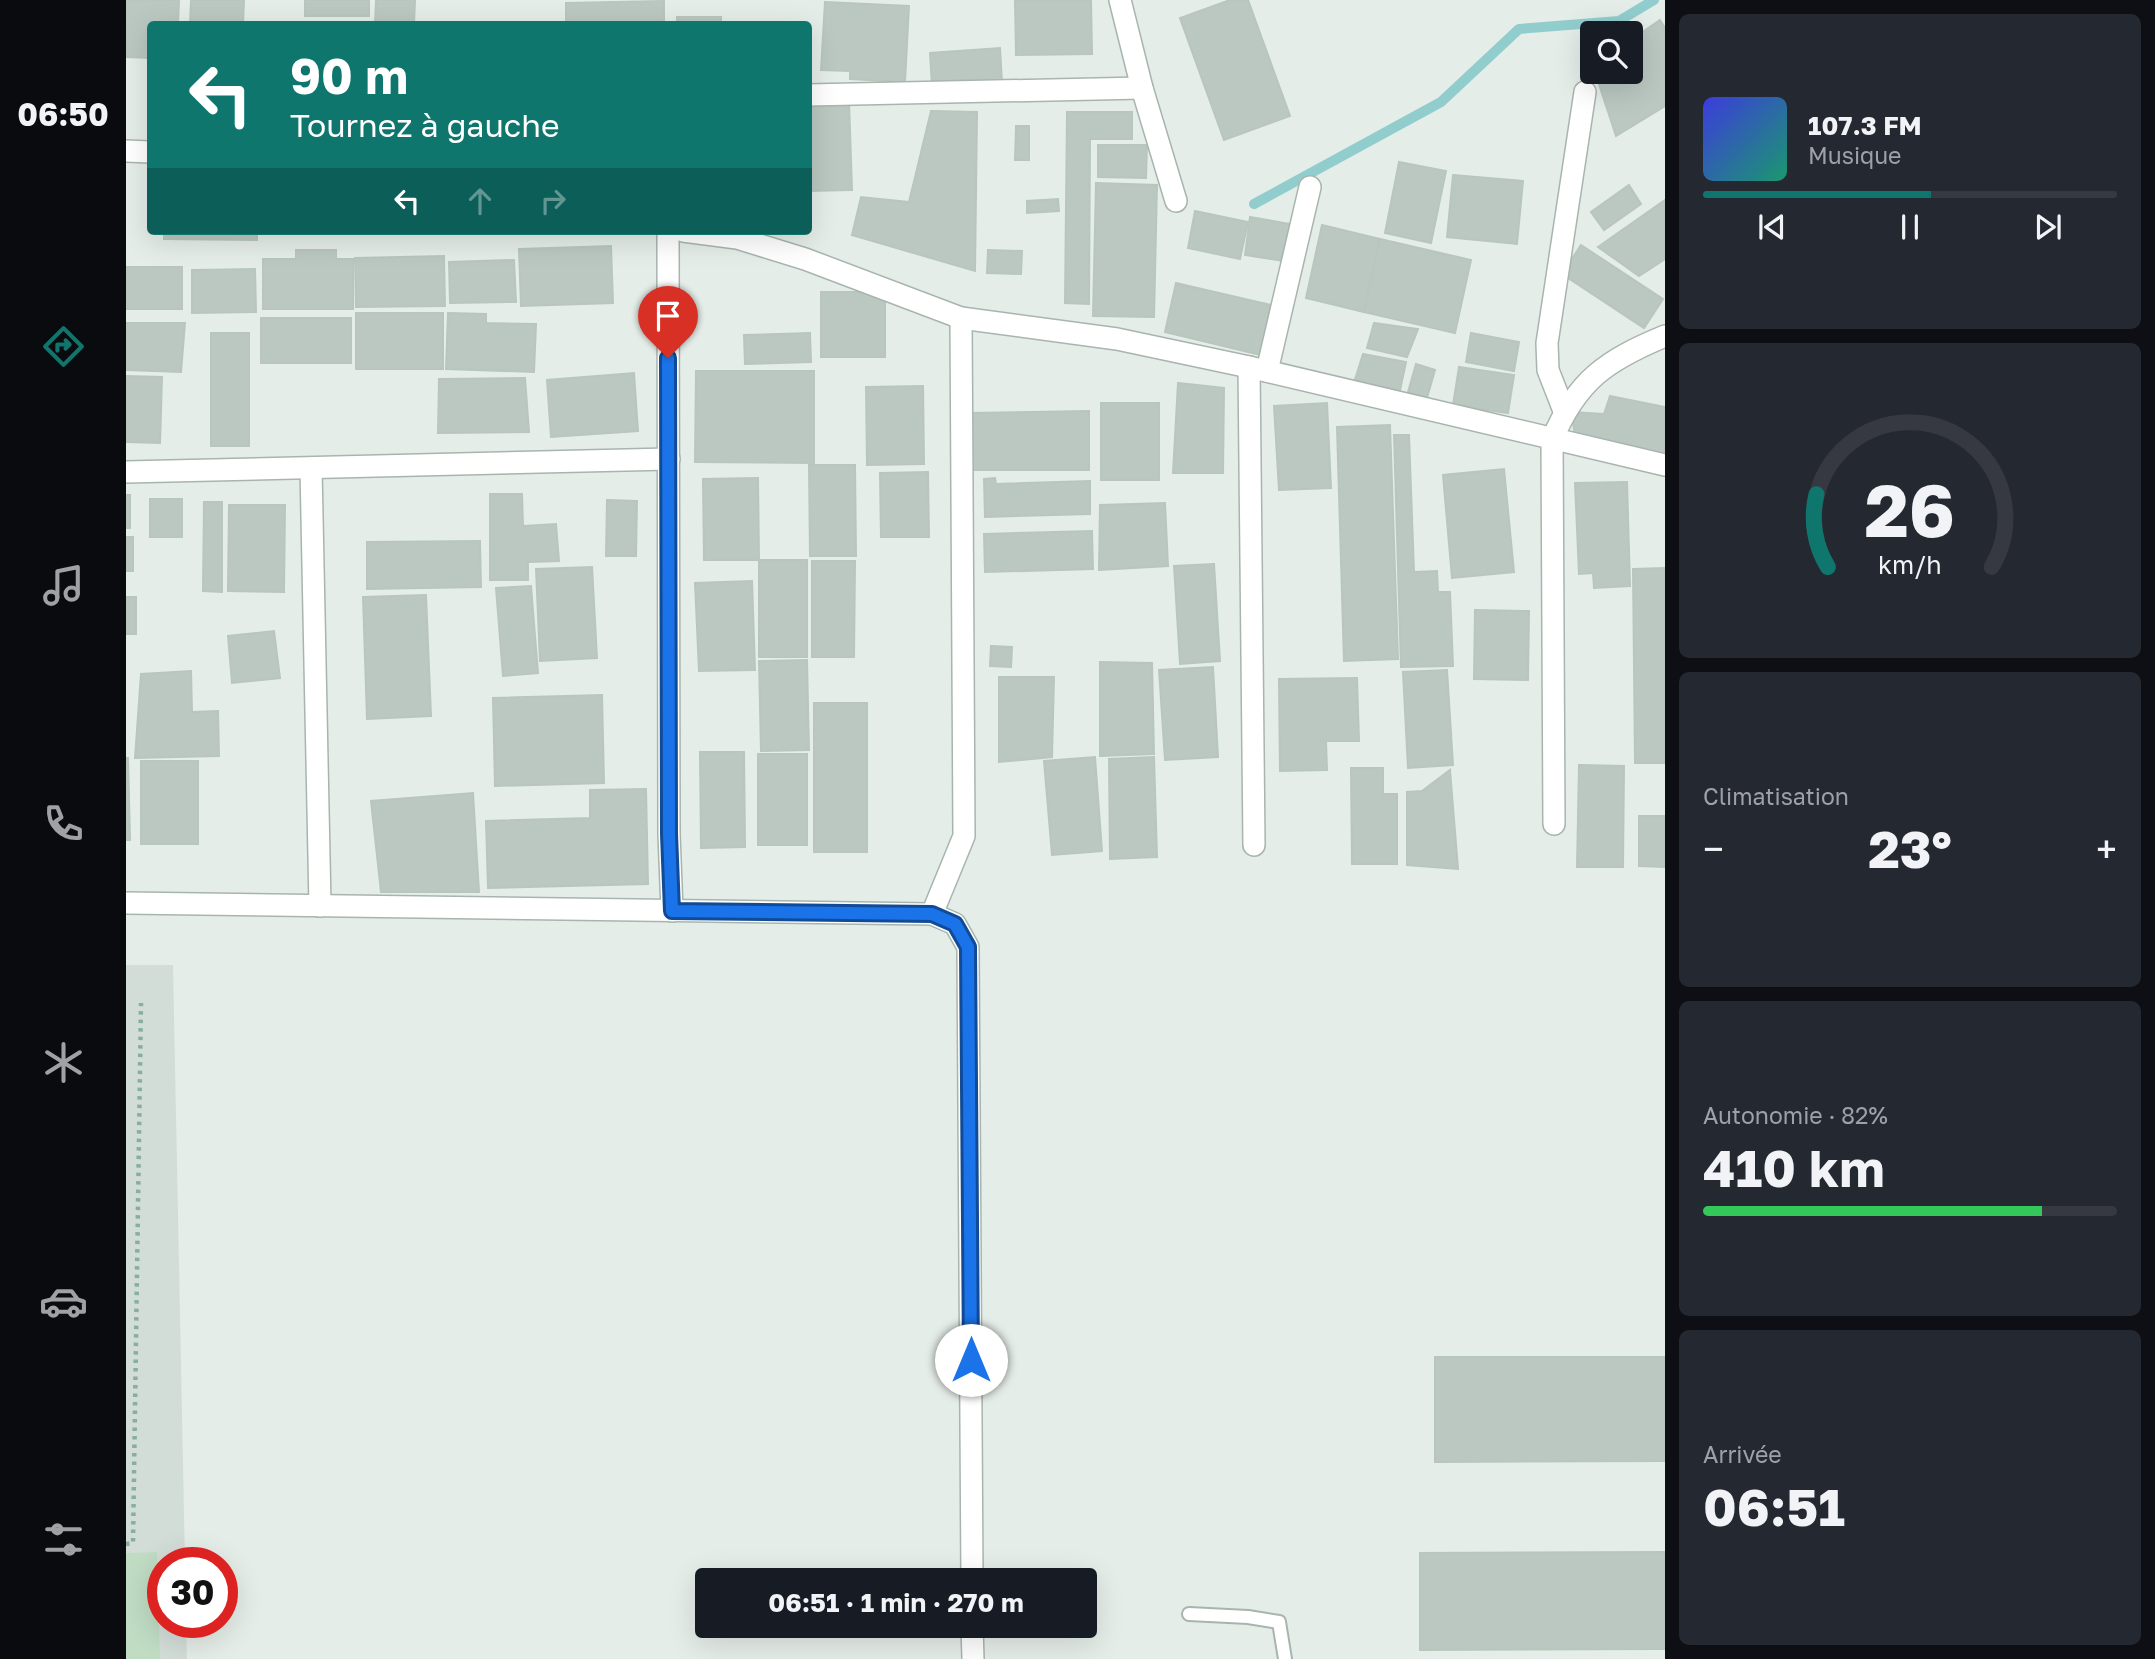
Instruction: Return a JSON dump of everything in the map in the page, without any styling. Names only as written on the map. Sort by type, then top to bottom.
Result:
[{"type":"street","points":[[1120,0],[1142,88],[1176,201]]},
{"type":"street","points":[[812,95],[1142,88]]},
{"type":"street","points":[[1564,411],[1548,370],[1547,343],[1585,92]]},
{"type":"street","points":[[126,151],[147,152]]},
{"type":"street","points":[[1254,845],[1258,369],[1310,187]]},
{"type":"street","points":[[668,235],[669,834],[672,911]]},
{"type":"street","points":[[737,235],[961,318],[1117,339],[1258,369],[1665,465]]},
{"type":"street","points":[[932,914],[964,836],[961,318]]},
{"type":"street","points":[[1555,824],[1552,440],[1564,411],[1586,383],[1622,354],[1665,336]]},
{"type":"street","points":[[126,472],[669,459]]},
{"type":"street","points":[[311,468],[320,905]]},
{"type":"street","points":[[126,903],[932,914],[955,924],[968,947],[972,1568]]},
{"type":"street","points":[[972,1638],[972,1659]]},
{"type":"lane","points":[[1189,1614],[1248,1617],[1279,1622],[1285,1659]]},
{"type":"path","points":[[126,1544],[133,1543],[141,1003]]},
{"type":"shaded area","points":[[126,965],[173,965],[185,1547],[147,1547],[147,1638],[186,1638],[187,1659],[126,1659]]},
{"type":"green space","points":[[147,1552],[147,1638],[159,1638],[160,1659],[126,1659],[126,1553]]},
{"type":"building","points":[[126,0],[179,0],[178,21],[147,21],[147,58],[126,57]]},
{"type":"building","points":[[191,0],[244,0],[243,21],[190,21]]},
{"type":"building","points":[[305,0],[369,0],[369,16],[305,16]]},
{"type":"building","points":[[376,0],[415,0],[414,21],[375,21]]},
{"type":"building","points":[[1015,0],[1091,0],[1092,54],[1016,55]]},
{"type":"building","points":[[1230,0],[1248,0],[1290,116],[1224,140],[1180,18]]},
{"type":"building","points":[[664,1],[664,21],[566,21],[566,3]]},
{"type":"building","points":[[825,2],[909,6],[905,82],[850,79],[850,71],[821,70]]},
{"type":"building","points":[[677,17],[721,17],[721,21],[677,21]]},
{"type":"building","points":[[1660,20],[1665,28],[1665,106],[1616,136],[1599,84],[1643,84],[1643,32]]},
{"type":"building","points":[[1000,48],[1002,82],[932,86],[930,53]]},
{"type":"building","points":[[849,101],[852,190],[812,191],[812,103]]},
{"type":"building","points":[[931,111],[977,112],[975,271],[852,235],[861,197],[909,202]]},
{"type":"building","points":[[1067,112],[1132,112],[1132,139],[1090,139],[1089,304],[1065,303]]},
{"type":"building","points":[[1016,126],[1029,126],[1029,160],[1015,160]]},
{"type":"building","points":[[1098,145],[1147,145],[1146,178],[1098,177]]},
{"type":"building","points":[[1399,162],[1446,171],[1431,243],[1385,233]]},
{"type":"building","points":[[1453,175],[1523,181],[1517,244],[1447,237]]},
{"type":"building","points":[[1096,183],[1157,185],[1154,317],[1093,316]]},
{"type":"building","points":[[1629,185],[1641,204],[1604,230],[1591,212]]},
{"type":"building","points":[[1058,199],[1059,211],[1027,213],[1027,201]]},
{"type":"building","points":[[1665,200],[1665,259],[1639,276],[1598,247]]},
{"type":"building","points":[[1195,211],[1248,222],[1240,259],[1188,248]]},
{"type":"building","points":[[1250,217],[1290,224],[1284,261],[1245,255]]},
{"type":"building","points":[[1322,225],[1380,239],[1364,312],[1306,298]]},
{"type":"building","points":[[164,235],[257,235],[257,240],[164,239]]},
{"type":"building","points":[[1380,239],[1471,260],[1455,333],[1364,312]]},
{"type":"building","points":[[1581,245],[1663,299],[1644,328],[1562,274]]},
{"type":"building","points":[[611,246],[613,303],[521,306],[519,249]]},
{"type":"building","points":[[296,250],[336,250],[336,259],[353,259],[353,309],[263,309],[263,259],[296,259]]},
{"type":"building","points":[[988,250],[1022,251],[1021,274],[987,273]]},
{"type":"building","points":[[444,256],[445,306],[356,307],[355,258]]},
{"type":"building","points":[[514,260],[516,302],[450,303],[449,262]]},
{"type":"building","points":[[126,267],[182,267],[182,309],[126,309]]},
{"type":"building","points":[[255,269],[256,312],[192,313],[192,270]]},
{"type":"building","points":[[1176,283],[1280,307],[1269,357],[1165,332]]},
{"type":"building","points":[[821,292],[885,292],[885,357],[821,357]]},
{"type":"building","points":[[356,313],[443,313],[443,369],[356,369]]},
{"type":"building","points":[[448,313],[486,314],[486,323],[536,324],[534,372],[446,369]]},
{"type":"building","points":[[261,318],[351,318],[351,363],[261,363]]},
{"type":"building","points":[[126,323],[185,323],[181,372],[126,370]]},
{"type":"building","points":[[1374,323],[1418,329],[1407,357],[1367,348]]},
{"type":"building","points":[[211,333],[249,333],[249,446],[211,446]]},
{"type":"building","points":[[810,333],[811,362],[745,364],[744,335]]},
{"type":"building","points":[[1471,333],[1519,342],[1514,371],[1466,362]]},
{"type":"building","points":[[1363,354],[1406,362],[1399,395],[1353,386]]},
{"type":"building","points":[[1416,364],[1435,370],[1427,398],[1408,392]]},
{"type":"building","points":[[1459,367],[1514,375],[1508,413],[1453,405]]},
{"type":"building","points":[[696,371],[814,371],[814,463],[695,462]]},
{"type":"building","points":[[634,373],[638,431],[551,437],[547,380]]},
{"type":"building","points":[[126,376],[162,377],[160,443],[126,442]]},
{"type":"building","points":[[525,378],[529,432],[438,433],[439,379]]},
{"type":"building","points":[[1178,383],[1224,388],[1223,473],[1173,473]]},
{"type":"building","points":[[923,386],[924,464],[867,465],[866,387]]},
{"type":"building","points":[[1610,396],[1665,407],[1665,462],[1575,439],[1572,412],[1604,414]]},
{"type":"building","points":[[1101,403],[1159,403],[1159,480],[1101,480]]},
{"type":"building","points":[[1327,403],[1331,488],[1279,490],[1274,406]]},
{"type":"building","points":[[1089,411],[1089,470],[971,470],[968,413]]},
{"type":"building","points":[[1390,425],[1398,659],[1344,661],[1337,427]]},
{"type":"building","points":[[1394,435],[1409,435],[1414,572],[1437,571],[1438,592],[1450,592],[1453,666],[1401,667]]},
{"type":"building","points":[[809,465],[855,465],[856,556],[810,556]]},
{"type":"building","points":[[1504,469],[1514,572],[1452,578],[1443,475]]},
{"type":"building","points":[[928,472],[929,537],[881,537],[880,473]]},
{"type":"building","points":[[758,478],[759,560],[704,560],[703,479]]},
{"type":"building","points":[[995,478],[996,484],[1090,481],[1090,514],[985,517],[984,479]]},
{"type":"building","points":[[1627,482],[1630,586],[1594,588],[1593,573],[1579,574],[1575,483]]},
{"type":"building","points":[[490,494],[522,494],[523,526],[556,524],[559,561],[528,562],[528,580],[490,580]]},
{"type":"building","points":[[126,495],[130,495],[130,528],[126,528]]},
{"type":"building","points":[[150,499],[182,499],[182,537],[150,537]]},
{"type":"building","points":[[607,500],[637,501],[636,556],[606,556]]},
{"type":"building","points":[[204,502],[222,502],[222,592],[203,591]]},
{"type":"building","points":[[1165,503],[1168,566],[1099,570],[1100,505]]},
{"type":"building","points":[[229,505],[285,505],[284,592],[228,591]]},
{"type":"building","points":[[1092,531],[1093,569],[985,572],[984,534]]},
{"type":"building","points":[[126,537],[133,537],[133,571],[126,571]]},
{"type":"building","points":[[480,541],[481,587],[367,589],[367,542]]},
{"type":"building","points":[[759,560],[807,560],[807,657],[759,657]]},
{"type":"building","points":[[812,561],[855,561],[854,657],[812,657]]},
{"type":"building","points":[[1214,564],[1220,661],[1180,664],[1174,566]]},
{"type":"building","points":[[592,567],[597,658],[540,661],[536,569]]},
{"type":"building","points":[[1665,568],[1665,763],[1635,763],[1633,569]]},
{"type":"building","points":[[752,581],[755,670],[699,671],[695,583]]},
{"type":"building","points":[[531,586],[538,673],[503,676],[496,588]]},
{"type":"building","points":[[426,595],[431,716],[367,719],[363,597]]},
{"type":"building","points":[[126,597],[136,597],[136,634],[126,634]]},
{"type":"building","points":[[1475,610],[1529,611],[1528,680],[1474,679]]},
{"type":"building","points":[[274,631],[280,678],[232,683],[228,636]]},
{"type":"building","points":[[991,646],[1012,647],[1011,667],[990,666]]},
{"type":"building","points":[[807,660],[809,750],[761,751],[759,661]]},
{"type":"building","points":[[1100,662],[1152,663],[1154,754],[1100,756]]},
{"type":"building","points":[[1213,667],[1218,757],[1165,760],[1159,670]]},
{"type":"building","points":[[1447,670],[1453,765],[1408,768],[1403,672]]},
{"type":"building","points":[[191,671],[192,712],[218,711],[219,756],[135,758],[141,674]]},
{"type":"building","points":[[999,677],[1054,677],[1052,757],[999,762]]},
{"type":"building","points":[[1357,678],[1359,741],[1326,741],[1327,770],[1280,771],[1279,679]]},
{"type":"building","points":[[602,695],[604,783],[495,786],[493,698]]},
{"type":"building","points":[[814,703],[867,703],[867,852],[814,852]]},
{"type":"building","points":[[700,752],[744,752],[745,847],[701,848]]},
{"type":"building","points":[[758,754],[807,754],[807,845],[758,845]]},
{"type":"building","points":[[1095,757],[1102,851],[1052,855],[1044,761]]},
{"type":"building","points":[[1154,757],[1157,857],[1110,859],[1109,759]]},
{"type":"building","points":[[128,758],[130,840],[126,840]]},
{"type":"building","points":[[141,761],[198,761],[198,844],[141,844]]},
{"type":"building","points":[[1579,765],[1624,766],[1623,867],[1577,867]]},
{"type":"building","points":[[1351,768],[1383,768],[1383,794],[1397,794],[1397,864],[1352,864]]},
{"type":"building","points":[[1450,770],[1458,869],[1407,865],[1407,792],[1422,791]]},
{"type":"building","points":[[646,789],[648,884],[488,888],[486,821],[590,818],[590,790]]},
{"type":"building","points":[[473,793],[479,892],[381,892],[371,801]]},
{"type":"building","points":[[1639,816],[1665,816],[1665,867],[1639,866]]},
{"type":"building","points":[[1435,1357],[1665,1357],[1665,1461],[1435,1462]]},
{"type":"building","points":[[1665,1552],[1665,1649],[1420,1650],[1420,1553]]},
{"type":"waterway","points":[[1254,204],[1441,102],[1519,29],[1619,21],[1654,0]]},
{"type":"route","points":[[668,358],[669,834],[672,911],[932,914],[955,924],[968,947],[971,1360]]}]
